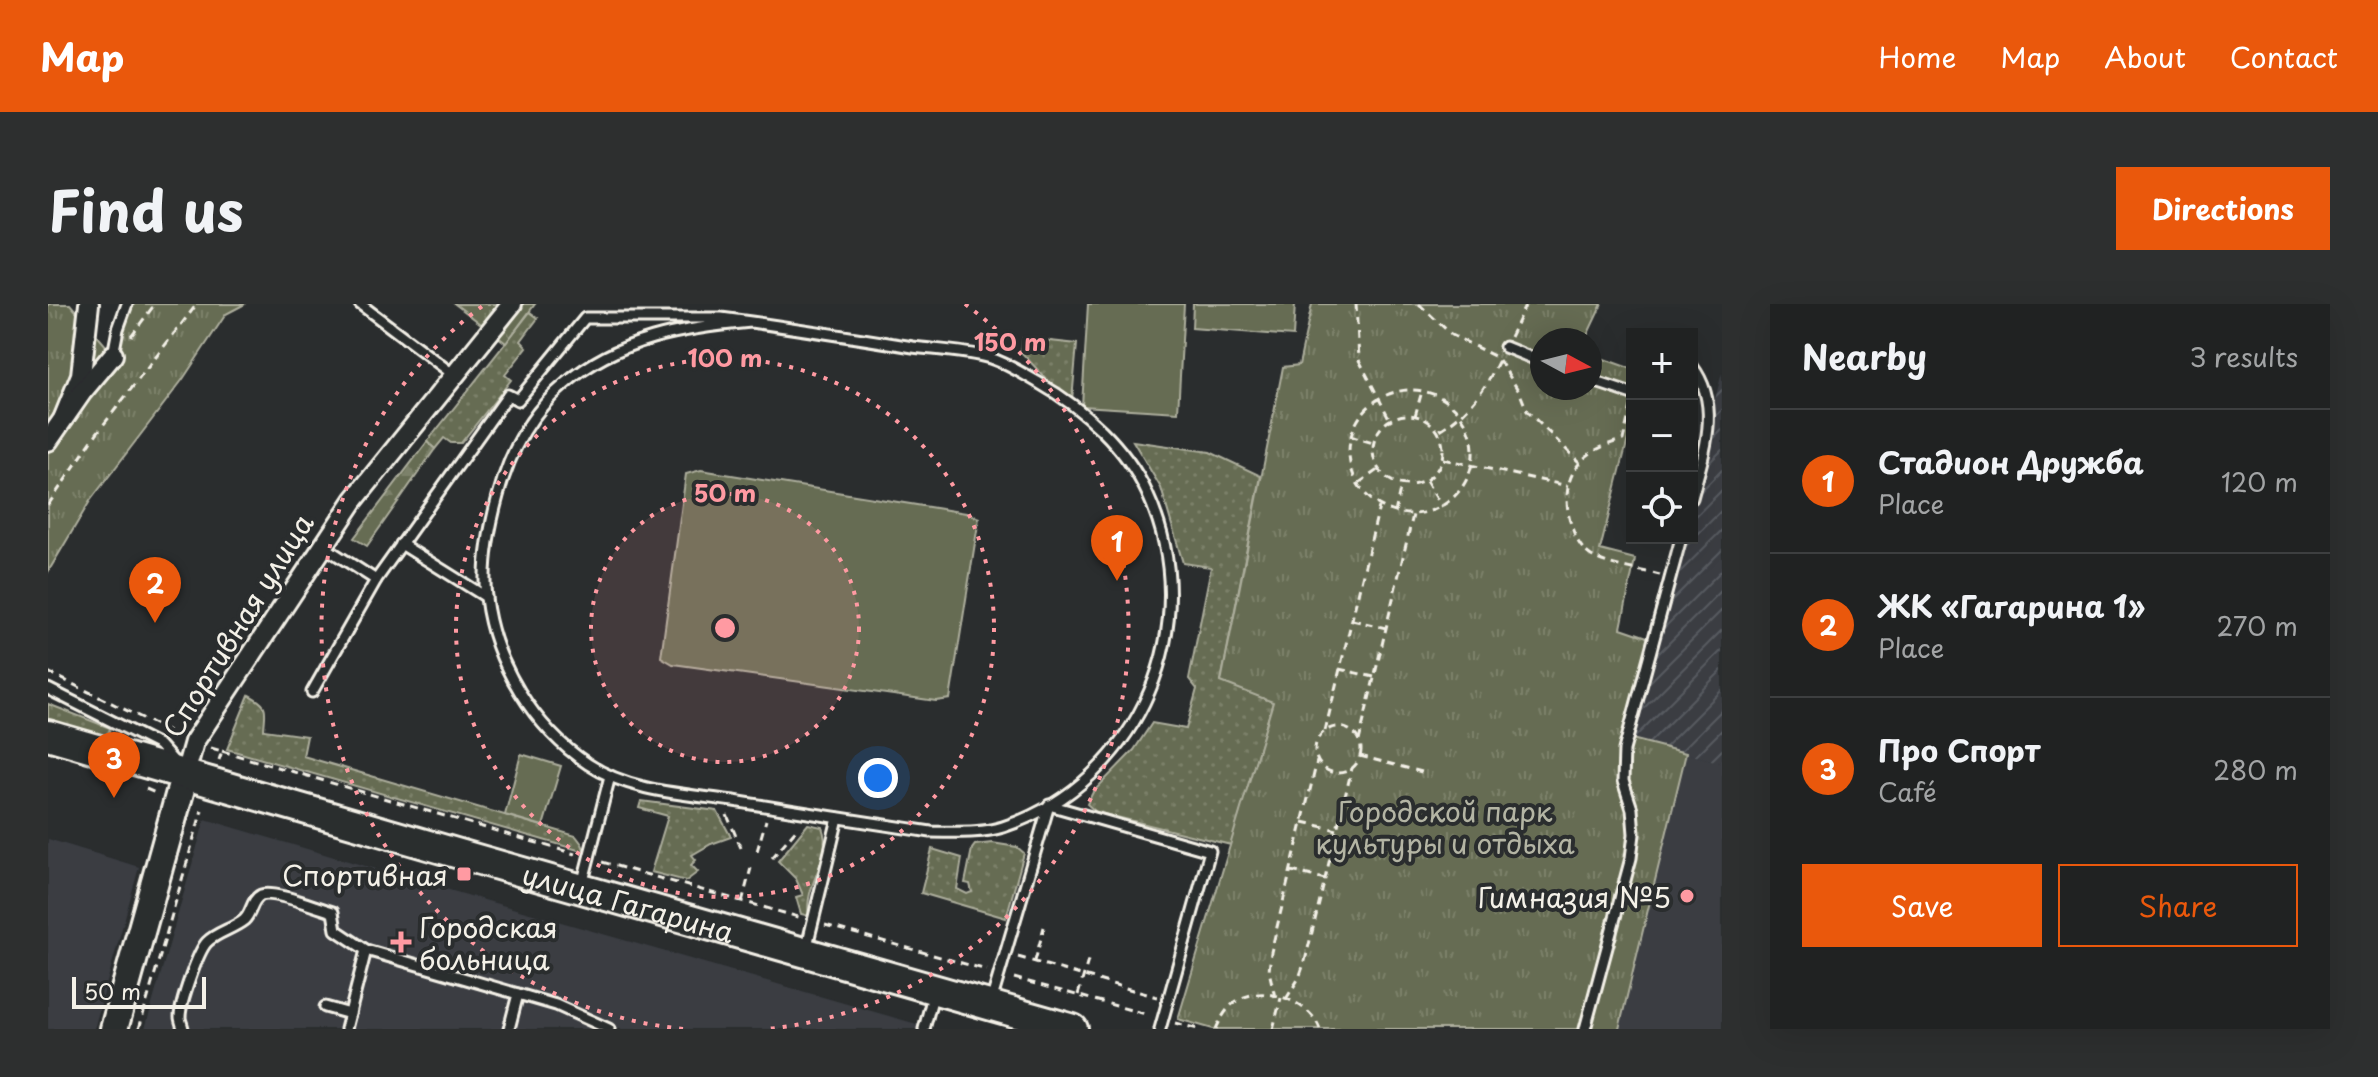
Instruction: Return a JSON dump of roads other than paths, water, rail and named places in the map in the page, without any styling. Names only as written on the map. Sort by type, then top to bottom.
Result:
[{"type":"main road","name":"улица Гагарина","points":[[48,735],[1073,1029]]},
{"type":"main road","name":"Спортивная улица","points":[[114,1029],[185,774]]},
{"type":"street","points":[[64,417],[81,375],[89,304]]},
{"type":"street","name":"Спортивная улица","points":[[185,774],[194,742],[354,500],[512,304]]},
{"type":"street","points":[[48,441],[113,355]]},
{"type":"lane","points":[[113,355],[127,304]]},
{"type":"lane","points":[[360,304],[454,375]]},
{"type":"lane","points":[[312,692],[376,580],[508,395],[518,400],[585,318],[721,318],[751,322],[992,358],[1041,384],[1089,419],[1121,452],[1135,471],[1157,517],[1170,570],[1167,635],[1158,672],[1145,702],[1112,756],[1087,780],[1049,805],[1001,828],[931,832],[636,786],[588,765],[533,712],[503,660],[486,597],[485,559],[492,516],[504,473],[523,434],[542,406],[597,360],[637,341],[707,326],[751,322]]},
{"type":"lane","points":[[1505,347],[1530,357]]},
{"type":"lane","points":[[1698,374],[1710,391],[1713,418],[1698,475]]},
{"type":"lane","points":[[1602,384],[1626,392]]},
{"type":"lane","points":[[401,544],[486,597]]},
{"type":"lane","points":[[1585,1029],[1631,858],[1634,834],[1632,809],[1623,781],[1624,750],[1680,544]]},
{"type":"lane","points":[[323,546],[376,580]]},
{"type":"lane","points":[[48,689],[159,745],[185,774]]},
{"type":"lane","points":[[581,889],[610,776]]},
{"type":"lane","points":[[991,1005],[1049,805]]},
{"type":"lane","points":[[1049,805],[1210,851],[1162,1024]]},
{"type":"lane","points":[[806,951],[838,818]]},
{"type":"lane","points":[[183,1029],[180,1017],[197,957],[206,943],[248,915],[253,902],[261,895],[272,894],[333,912],[336,930],[366,950],[556,1005],[609,1029]]},
{"type":"lane","points":[[346,1029],[366,950]]},
{"type":"lane","points":[[924,1029],[935,989]]},
{"type":"lane","points":[[509,1029],[518,994]]},
{"type":"lane","points":[[325,1007],[350,1014]]},
{"type":"place","name":"Стадион Дружба","points":[[1117,581]]},
{"type":"place","name":"ЖК «Гагарина 1»","points":[[155,623]]},
{"type":"place","name":"Про Спорт","points":[[114,798]]},
{"type":"place","name":"Спортивная","points":[[464,874]]},
{"type":"place","name":"Гимназия №5","points":[[1687,896]]},
{"type":"place","name":"Городская больница","points":[[401,942]]},
{"type":"park label","name":"Городской парк культуры и отдыха","points":[[1445,826]]}]
